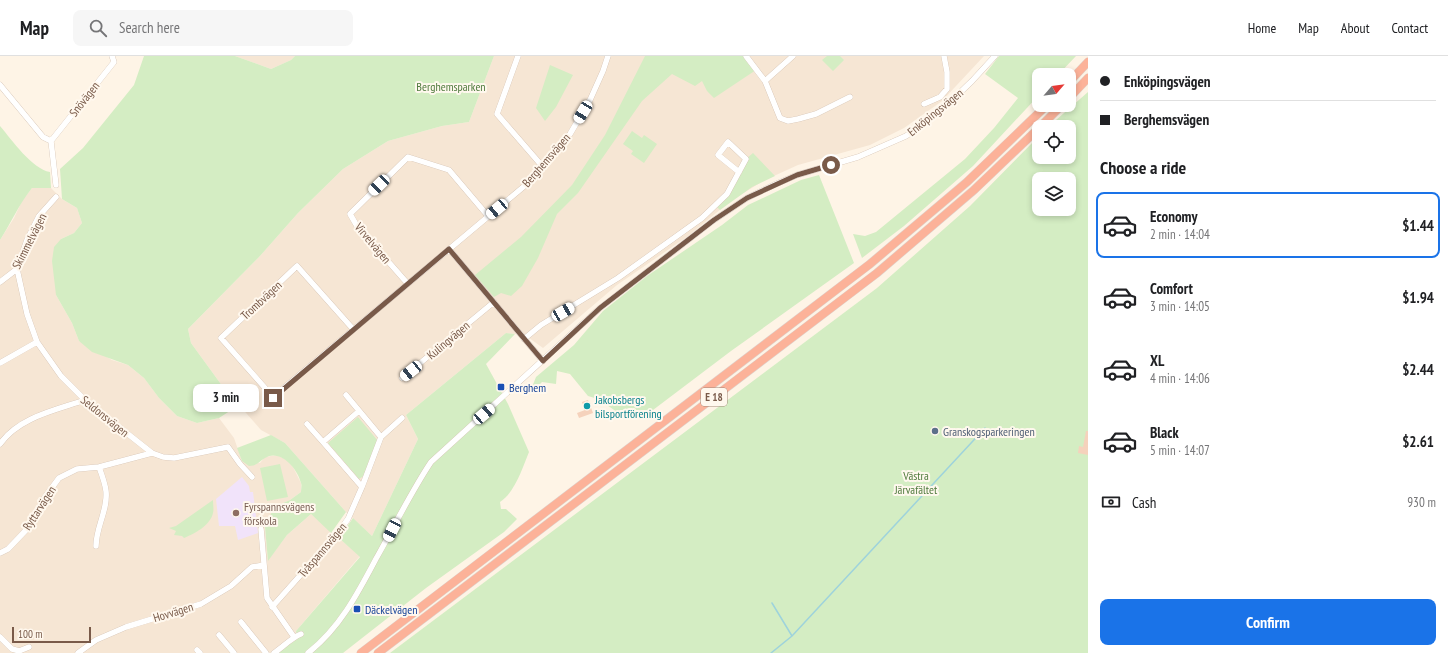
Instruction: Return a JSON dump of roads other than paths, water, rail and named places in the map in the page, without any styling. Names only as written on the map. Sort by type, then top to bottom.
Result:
[{"type":"highway","points":[[1076,75],[1088,62]]},
{"type":"highway","points":[[1076,91],[1088,78]]},
{"type":"highway","points":[[1076,92],[1088,83]]},
{"type":"highway","name":"E 18","points":[[361,653],[870,264],[967,182],[1040,112]]},
{"type":"highway","name":"E 18","points":[[1048,120],[1055,112]]},
{"type":"highway","name":"E 18","points":[[378,653],[876,273],[969,195],[1032,136]]},
{"type":"street","name":"Snövägen","points":[[51,141],[114,62],[112,56]]},
{"type":"street","points":[[518,56],[497,114],[543,167]]},
{"type":"street","name":"Berghemsvägen","points":[[273,398],[528,183],[570,134],[590,100],[608,56]]},
{"type":"street","points":[[746,56],[765,81],[780,118],[788,121],[816,114],[850,98]]},
{"type":"street","points":[[765,81],[793,56]]},
{"type":"street","points":[[924,104],[940,97],[947,89],[947,72],[944,56]]},
{"type":"street","name":"Enköpingsvägen","points":[[308,653],[319,645],[336,626],[353,602],[412,490],[432,462],[600,308],[714,220],[747,198],[797,175],[858,157],[906,136],[948,104],[995,56]]},
{"type":"street","points":[[0,85],[43,137],[51,141],[56,185]]},
{"type":"street","points":[[524,339],[541,325],[618,278],[702,218],[727,194],[739,172],[746,159],[728,142],[718,155],[739,172]]},
{"type":"street","name":"Virvelvägen","points":[[408,284],[357,226],[350,214],[408,157],[449,170],[488,216]]},
{"type":"street","name":"Skimmelvägen","points":[[0,282],[17,269],[27,240],[39,216],[56,197]]},
{"type":"street","points":[[449,249],[543,361]]},
{"type":"street","name":"Trombvägen","points":[[273,398],[221,338],[297,266],[353,329]]},
{"type":"street","name":"Seldonsvägen","points":[[17,269],[27,314],[37,342],[61,376],[85,400],[152,453],[174,458],[228,447],[240,464],[252,476]]},
{"type":"street","name":"Kulingvägen","points":[[402,378],[494,302]]},
{"type":"street","points":[[0,363],[37,342]]},
{"type":"street","points":[[346,395],[381,437]]},
{"type":"street","points":[[0,444],[4,438],[18,426],[41,414],[85,400]]},
{"type":"street","points":[[323,442],[359,411]]},
{"type":"street","name":"Tvåspannsvägen","points":[[272,607],[337,534],[348,519],[381,437],[402,418]]},
{"type":"street","points":[[307,424],[362,487]]},
{"type":"street","name":"Ryttarvägen","points":[[0,553],[8,549],[30,526],[45,496],[59,478],[78,469],[99,467],[152,453]]},
{"type":"street","points":[[96,546],[96,535],[104,508],[106,492],[99,467]]},
{"type":"street","points":[[261,529],[267,598],[294,637]]},
{"type":"street","name":"Hovvägen","points":[[78,653],[96,640],[126,627],[201,604],[231,586],[252,567],[264,565]]},
{"type":"street","points":[[241,622],[266,653]]},
{"type":"street","points":[[274,653],[288,644],[294,637],[301,634]]},
{"type":"street","points":[[219,635],[234,653]]},
{"type":"street","points":[[0,637],[12,649],[19,652],[29,647]]},
{"type":"waterway","points":[[792,636],[985,428]]},
{"type":"waterway","points":[[771,653],[792,636],[772,603]]},
{"type":"place","name":"Berghem","points":[[501,387]]},
{"type":"place","name":"Jakobsbergs bilsportförening","points":[[587,406]]},
{"type":"place","name":"Granskogsparkeringen","points":[[935,431]]},
{"type":"place","name":"Fyrspannsvägens förskola","points":[[236,513]]},
{"type":"place","name":"Däckelvägen","points":[[357,609]]},
{"type":"park label","name":"Berghemsparken","points":[[451,86]]},
{"type":"park label","name":"Västra Järvafältet","points":[[916,482]]}]
